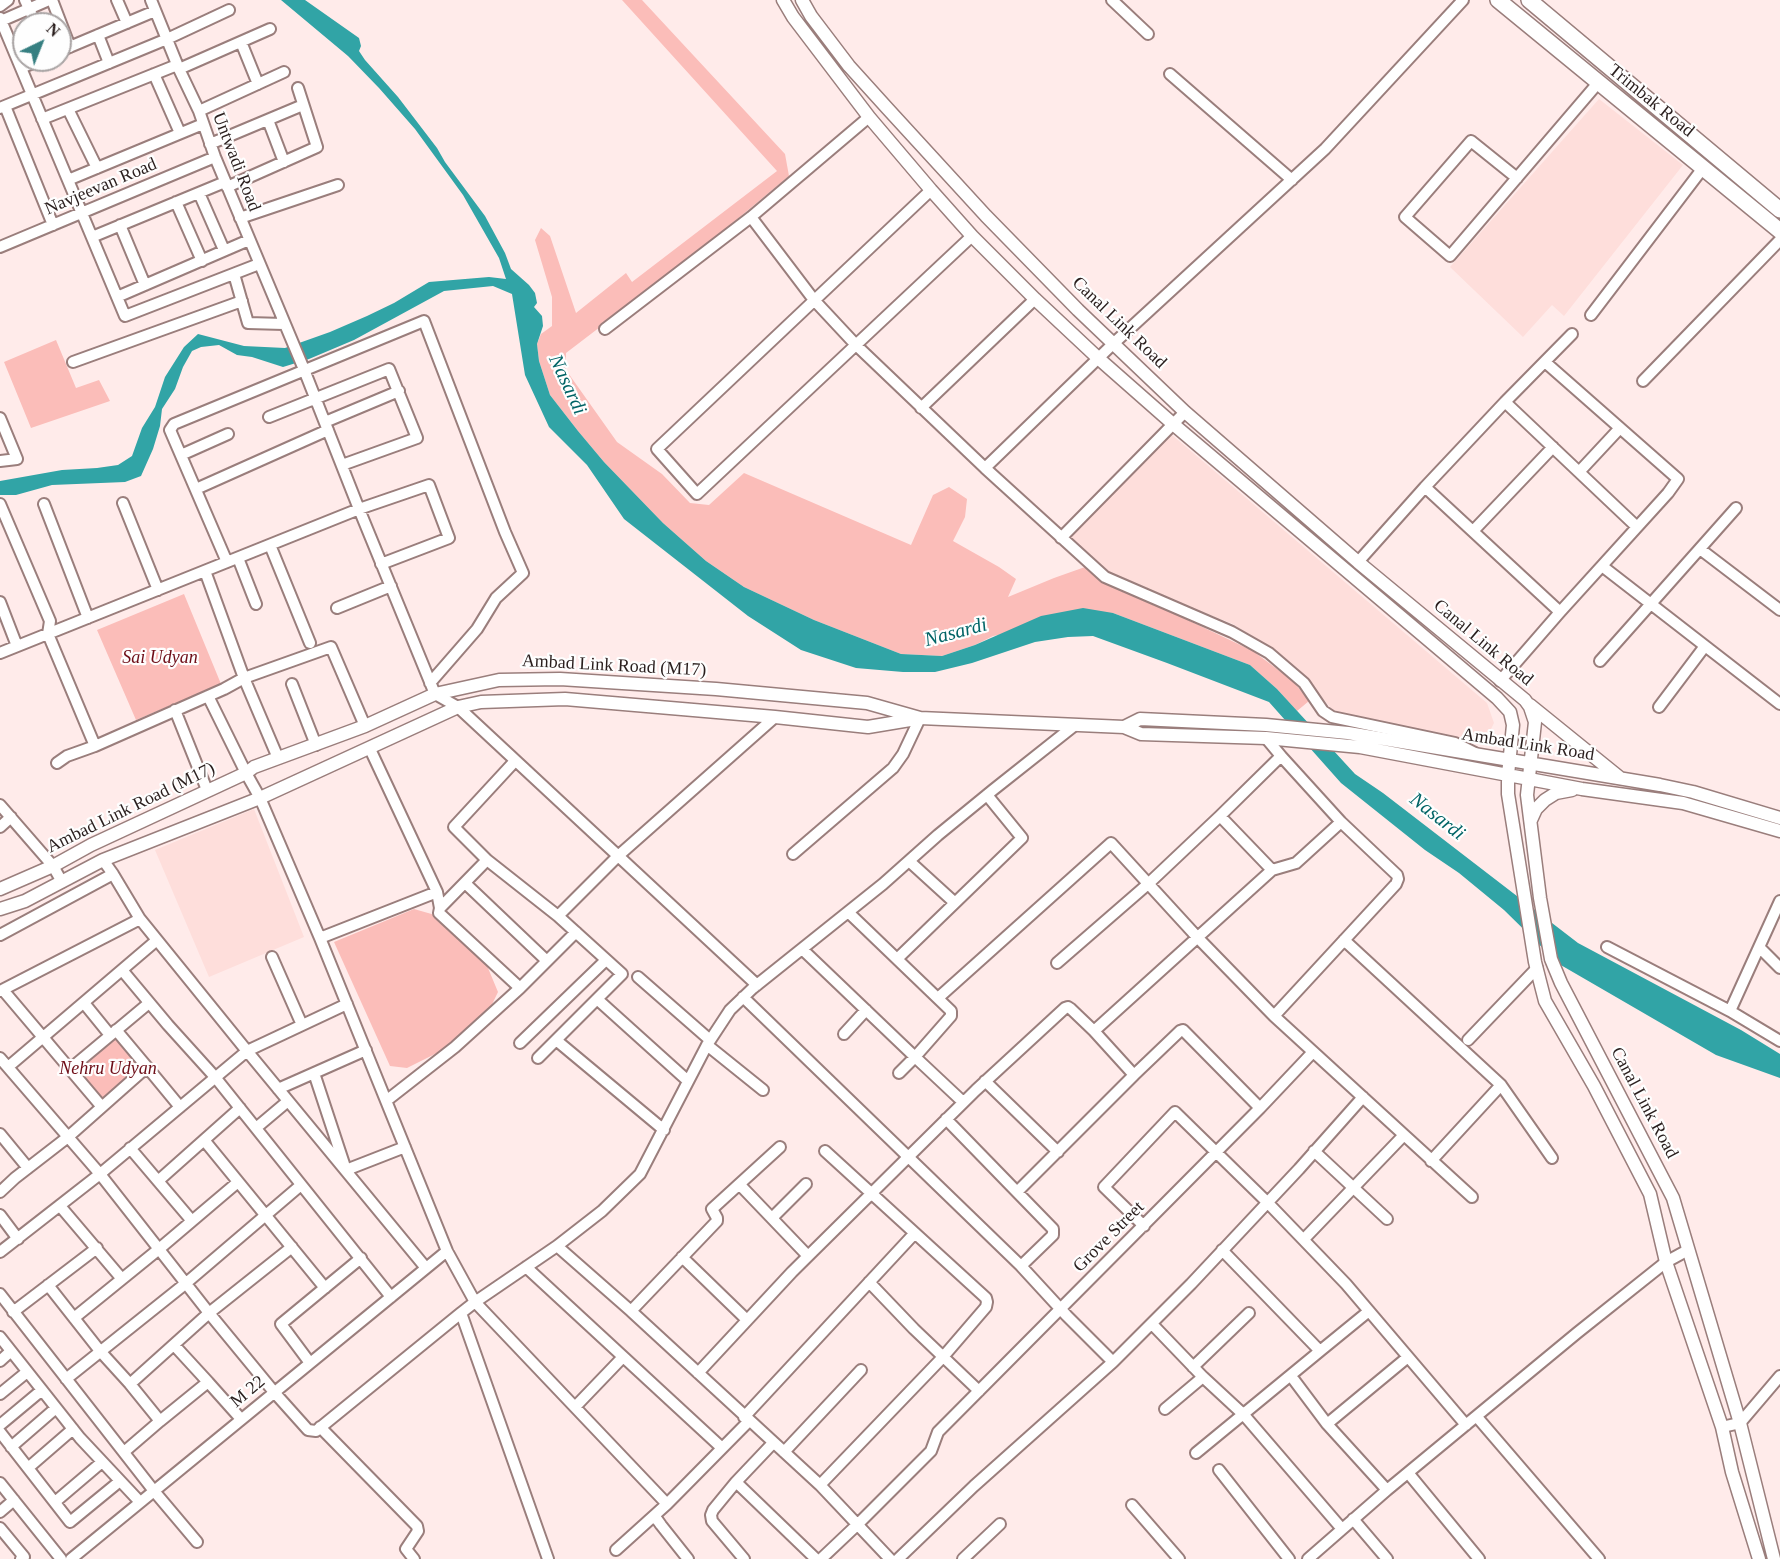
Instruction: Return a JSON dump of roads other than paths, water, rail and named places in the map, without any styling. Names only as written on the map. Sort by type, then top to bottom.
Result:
[{"type":"highway","name":"Trimbak Road","points":[[1498,0],[1780,231]]},
{"type":"highway","name":"Trimbak Road","points":[[1529,0],[1762,190],[1780,210]]},
{"type":"main road","name":"Canal Link Road","points":[[783,0],[793,17],[869,117],[972,236],[1035,299],[1173,424],[1502,702],[1510,712],[1514,725],[1508,775],[1510,808],[1534,952],[1545,1001],[1594,1086],[1650,1194],[1666,1262],[1722,1427],[1732,1472],[1759,1559]]},
{"type":"main road","name":"Canal Link Road","points":[[802,0],[811,16],[849,66],[986,216],[1185,412],[1358,562],[1525,700],[1534,715],[1535,722],[1527,795],[1540,898],[1551,959],[1566,993],[1673,1198],[1740,1423],[1774,1559]]},
{"type":"main road","name":"Ambad Link Road (M17)","points":[[0,890],[246,773],[254,767],[365,726],[433,689],[499,680],[560,679],[716,689],[867,703],[920,718],[1124,727],[1141,734],[1282,739]]},
{"type":"main road","points":[[0,909],[26,901],[102,860],[261,798],[458,707],[481,702],[565,699],[868,727],[920,718]]},
{"type":"main road","points":[[1525,700],[1621,778]]},
{"type":"main road","name":"Ambad Link Road (M17)","points":[[1124,727],[1140,719],[1266,725]]},
{"type":"main road","name":"Ambad Link Road","points":[[1266,725],[1442,744],[1509,760],[1693,792],[1780,818]]},
{"type":"main road","name":"Ambad Link Road","points":[[1282,739],[1360,747],[1582,789],[1683,803],[1780,831]]},
{"type":"main road","points":[[1530,820],[1539,804],[1551,796],[1582,789]]},
{"type":"street","points":[[0,6],[8,0]]},
{"type":"street","points":[[12,46],[1,19],[27,4],[50,0]]},
{"type":"street","points":[[117,0],[127,23]]},
{"type":"street","points":[[1112,0],[1148,34]]},
{"type":"street","points":[[985,468],[1098,358],[1325,149],[1463,0]]},
{"type":"street","points":[[72,46],[127,23],[153,5]]},
{"type":"street","name":"Untwadi Road","points":[[153,5],[199,111],[226,185],[304,369],[433,689]]},
{"type":"street","points":[[53,225],[3,107],[167,39],[229,10]]},
{"type":"street","points":[[42,119],[270,29]]},
{"type":"street","points":[[98,35],[109,63]]},
{"type":"street","points":[[241,42],[258,84]]},
{"type":"street","points":[[23,72],[124,316],[259,264]]},
{"type":"street","points":[[199,111],[284,72]]},
{"type":"street","points":[[154,74],[180,133]]},
{"type":"street","points":[[1170,74],[1292,180]]},
{"type":"street","points":[[1517,178],[1471,141],[1405,217],[1450,256],[1517,178],[1598,83]]},
{"type":"street","points":[[92,237],[317,147],[298,88]]},
{"type":"street","points":[[210,144],[303,105]]},
{"type":"street","points":[[68,109],[97,168]]},
{"type":"street","points":[[605,329],[751,217],[869,117]]},
{"type":"street","points":[[268,120],[284,162]]},
{"type":"street","points":[[68,180],[203,124]]},
{"type":"street","name":"Navjeevan Road","points":[[0,248],[215,157]]},
{"type":"street","points":[[1591,315],[1703,168]]},
{"type":"street","points":[[240,218],[338,185]]},
{"type":"street","points":[[931,190],[657,449],[697,494],[972,236]]},
{"type":"street","points":[[199,193],[224,250]]},
{"type":"street","points":[[176,202],[202,261]]},
{"type":"street","points":[[751,217],[814,300],[856,345],[985,468],[1105,577],[1232,632],[1269,653],[1304,683],[1329,716],[1442,744]]},
{"type":"street","points":[[120,225],[145,285]]},
{"type":"street","points":[[117,297],[249,240]]},
{"type":"street","points":[[1643,381],[1780,240]]},
{"type":"street","points":[[234,274],[248,323],[284,324]]},
{"type":"street","points":[[921,408],[1035,299]]},
{"type":"street","points":[[73,362],[242,302]]},
{"type":"street","points":[[227,562],[170,430],[174,424],[424,321],[523,573],[496,598],[477,629],[433,689],[458,707],[757,985]]},
{"type":"street","points":[[1358,562],[1425,487],[1572,334]]},
{"type":"street","points":[[1500,681],[1678,479],[1545,362]]},
{"type":"street","points":[[269,417],[389,369],[417,438],[342,465]]},
{"type":"street","points":[[196,489],[399,391]]},
{"type":"street","points":[[1505,402],[1637,527]]},
{"type":"street","points":[[1061,538],[1185,412]]},
{"type":"street","points":[[0,418],[17,459],[0,461]]},
{"type":"street","points":[[1579,472],[1620,428]]},
{"type":"street","points":[[181,455],[228,434]]},
{"type":"street","points":[[1474,530],[1553,447]]},
{"type":"street","points":[[0,653],[359,509],[429,485],[449,538],[381,564]]},
{"type":"street","points":[[1425,487],[1560,612]]},
{"type":"street","points":[[123,503],[158,590]]},
{"type":"street","points":[[0,504],[50,621],[48,634],[95,746]]},
{"type":"street","points":[[44,504],[88,618]]},
{"type":"street","points":[[1600,661],[1736,507]]},
{"type":"street","points":[[270,545],[310,643]]},
{"type":"street","points":[[1700,549],[1780,610]]},
{"type":"street","points":[[238,558],[256,604]]},
{"type":"street","points":[[1602,566],[1780,704]]},
{"type":"street","points":[[205,571],[244,678],[278,758]]},
{"type":"street","points":[[337,608],[391,586]]},
{"type":"street","points":[[0,602],[17,646]]},
{"type":"street","points":[[1659,707],[1705,646]]},
{"type":"street","points":[[57,763],[67,756],[175,711],[244,678],[331,647],[365,726]]},
{"type":"street","points":[[292,684],[316,745]]},
{"type":"street","points":[[208,696],[261,798],[447,1251],[475,1302],[667,1504]]},
{"type":"street","points":[[175,711],[207,790]]},
{"type":"street","points":[[558,916],[618,856],[776,717]]},
{"type":"street","points":[[793,854],[893,768],[903,754],[920,718]]},
{"type":"street","points":[[0,1058],[100,1174],[208,1313],[274,1392],[305,1428],[316,1431],[475,1302],[556,1246],[603,1210],[640,1174],[709,1043],[730,1011],[757,985],[987,795],[1076,725]]},
{"type":"street","points":[[1266,738],[1341,822],[1397,875],[1398,879],[1396,884],[1274,1016]]},
{"type":"street","points":[[370,749],[437,892],[439,913],[520,988]]},
{"type":"street","points":[[1057,963],[1148,884],[1281,756]]},
{"type":"street","points":[[515,761],[454,827],[487,860],[558,916],[622,974],[538,1059]]},
{"type":"street","points":[[897,959],[1022,838],[987,795]]},
{"type":"street","points":[[0,805],[53,866],[62,882]]},
{"type":"street","points":[[1220,816],[1272,870]]},
{"type":"street","points":[[0,827],[11,817]]},
{"type":"street","points":[[1094,1031],[1272,870],[1296,863],[1341,822]]},
{"type":"street","points":[[938,998],[1110,843],[1114,844],[1198,938],[1274,1016],[1472,1197]]},
{"type":"street","points":[[102,860],[140,919],[426,1268]]},
{"type":"street","points":[[440,908],[487,860]]},
{"type":"street","points":[[909,861],[954,902]]},
{"type":"street","points":[[0,935],[113,874]]},
{"type":"street","points":[[465,883],[547,961]]},
{"type":"street","points":[[320,938],[437,892]]},
{"type":"street","points":[[1730,1011],[1780,901]]},
{"type":"street","points":[[848,912],[951,1011],[951,1016],[899,1073]]},
{"type":"street","points":[[102,1107],[2,991],[140,919]]},
{"type":"street","points":[[386,1101],[455,1047],[520,988],[576,932]]},
{"type":"street","points":[[8,1067],[157,940]]},
{"type":"street","points":[[1344,940],[1501,1085],[1552,1158]]},
{"type":"street","points":[[1607,947],[1730,1011],[1780,1041]]},
{"type":"street","points":[[1760,948],[1780,968]]},
{"type":"street","points":[[802,949],[963,1102]]},
{"type":"street","points":[[272,957],[302,1025]]},
{"type":"street","points":[[520,1044],[606,960]]},
{"type":"street","points":[[1468,1040],[1537,968]]},
{"type":"street","points":[[122,970],[215,1077],[392,1297]]},
{"type":"street","points":[[638,977],[763,1090]]},
{"type":"street","points":[[744,998],[1021,1266],[1113,1362]]},
{"type":"street","points":[[597,999],[688,1082]]},
{"type":"street","points":[[84,1003],[147,1067],[180,1107]]},
{"type":"street","points":[[70,1069],[149,1003]]},
{"type":"street","points":[[0,1252],[100,1174],[247,1051],[347,1004]]},
{"type":"street","points":[[698,1373],[808,1256],[963,1102],[1068,1007],[1094,1031],[1134,1075]]},
{"type":"street","points":[[844,1034],[866,1010]]},
{"type":"street","points":[[1017,1192],[1180,1031],[1183,1030],[1260,1108]]},
{"type":"street","points":[[556,1040],[663,1130]]},
{"type":"street","points":[[278,1089],[366,1050]]},
{"type":"street","name":"Grove Street","points":[[819,1559],[858,1524],[931,1451],[938,1432],[1144,1226],[1312,1052]]},
{"type":"street","points":[[0,1192],[68,1137],[147,1067]]},
{"type":"street","points":[[314,1073],[345,1170]]},
{"type":"street","points":[[985,1081],[1058,1152]]},
{"type":"street","points":[[1431,1161],[1501,1085]]},
{"type":"street","points":[[898,1559],[974,1486],[1113,1362],[1152,1324],[1362,1097]]},
{"type":"street","points":[[256,1128],[288,1101]]},
{"type":"street","points":[[158,1181],[240,1108]]},
{"type":"street","points":[[1144,1226],[1104,1187],[1175,1112],[1304,1239],[1466,1425]]},
{"type":"street","points":[[946,1119],[1054,1231],[1053,1235],[1021,1266]]},
{"type":"street","points":[[0,1134],[28,1168]]},
{"type":"street","points":[[1304,1239],[1404,1136]]},
{"type":"street","points":[[204,1140],[325,1288]]},
{"type":"street","points":[[345,1170],[405,1147]]},
{"type":"street","points":[[631,1311],[717,1221],[712,1209],[780,1147]]},
{"type":"street","points":[[130,1148],[192,1221]]},
{"type":"street","points":[[820,1485],[943,1357],[986,1307],[987,1302],[986,1298],[825,1151]]},
{"type":"street","points":[[1314,1151],[1387,1219]]},
{"type":"street","points":[[74,1318],[159,1250],[238,1182]]},
{"type":"street","points":[[772,1218],[806,1184]]},
{"type":"street","points":[[66,1379],[185,1284],[301,1185]]},
{"type":"street","points":[[740,1185],[808,1256]]},
{"type":"street","points":[[60,1206],[122,1279]]},
{"type":"street","points":[[0,1215],[18,1239]]},
{"type":"street","points":[[616,1550],[667,1504],[722,1448],[914,1234]]},
{"type":"street","points":[[556,1246],[631,1311],[820,1485],[890,1559]]},
{"type":"street","points":[[129,1384],[208,1313],[292,1247]]},
{"type":"street","points":[[13,1312],[96,1248]]},
{"type":"street","points":[[1222,1250],[1320,1351]]},
{"type":"street","points":[[1308,1559],[1387,1490],[1577,1333],[1666,1262],[1688,1250]]},
{"type":"street","name":"M 22","points":[[71,1559],[447,1251]]},
{"type":"street","points":[[682,1257],[747,1320]]},
{"type":"street","points":[[310,1363],[281,1324],[361,1258]]},
{"type":"street","points":[[526,1267],[722,1448]]},
{"type":"street","points":[[869,1282],[979,1391]]},
{"type":"street","points":[[48,1285],[100,1352],[160,1421]]},
{"type":"street","points":[[0,1294],[154,1491],[197,1542]]},
{"type":"street","points":[[1196,1453],[1369,1311]]},
{"type":"street","points":[[462,1313],[548,1559]]},
{"type":"street","points":[[1193,1367],[1250,1313]]},
{"type":"street","points":[[1152,1324],[1203,1377],[1244,1415],[1342,1529]]},
{"type":"street","points":[[0,1337],[73,1429],[140,1502]]},
{"type":"street","points":[[174,1344],[241,1419]]},
{"type":"street","points":[[0,1361],[11,1351]]},
{"type":"street","points":[[575,1407],[623,1357]]},
{"type":"street","points":[[1327,1424],[1408,1357]]},
{"type":"street","points":[[784,1452],[861,1370]]},
{"type":"street","points":[[0,1394],[27,1372]]},
{"type":"street","points":[[1291,1376],[1327,1424],[1387,1490]]},
{"type":"street","points":[[1722,1427],[1740,1423],[1780,1376]]},
{"type":"street","points":[[1165,1410],[1203,1377]]},
{"type":"street","points":[[124,1452],[208,1382]]},
{"type":"street","points":[[0,1425],[42,1390]]},
{"type":"street","points":[[11,1447],[56,1408]]},
{"type":"street","points":[[1477,1417],[1599,1559]]},
{"type":"street","points":[[320,1427],[417,1526],[418,1531],[406,1549],[414,1559]]},
{"type":"street","points":[[28,1468],[73,1429]]},
{"type":"street","points":[[0,1432],[70,1522],[120,1481]]},
{"type":"street","points":[[744,1559],[712,1521],[711,1515],[736,1482],[772,1443]]},
{"type":"street","points":[[55,1503],[102,1462]]},
{"type":"street","points":[[1219,1470],[1289,1559]]},
{"type":"street","points":[[1409,1474],[1479,1559]]},
{"type":"street","points":[[736,1482],[819,1559]]},
{"type":"street","points":[[0,1484],[61,1559]]},
{"type":"street","points":[[0,1512],[14,1500]]},
{"type":"street","points":[[1132,1505],[1179,1559]]},
{"type":"street","points":[[656,1514],[656,1518],[688,1559]]},
{"type":"street","points":[[1353,1519],[1387,1559]]},
{"type":"street","points":[[963,1559],[1000,1524]]},
{"type":"street","points":[[0,1528],[24,1557],[21,1559]]},
{"type":"water","points":[[281,0],[305,0],[359,38],[361,46],[359,51],[365,60],[398,97],[437,148],[485,216],[511,269],[535,293],[537,303],[534,307],[542,316],[543,326],[537,344],[539,361],[550,395],[604,462],[663,523],[706,561],[744,587],[814,620],[901,654],[942,656],[975,645],[1041,616],[1083,608],[1113,613],[1250,665],[1277,689],[1355,774],[1578,943],[1741,1030],[1780,1054],[1780,1078],[1716,1055],[1559,964],[1504,910],[1341,783],[1269,702],[1093,636],[1035,642],[972,663],[935,672],[856,668],[801,650],[748,616],[624,519],[587,465],[549,427],[525,375],[512,294],[493,286],[444,291],[354,340],[283,367],[252,357],[237,355],[219,345],[201,347],[192,351],[175,389],[162,409],[153,449],[141,476],[125,482],[52,485],[16,495],[0,495],[0,481],[62,470],[118,465],[132,456],[142,428],[155,407],[165,377],[184,347],[198,334],[244,346],[285,348],[367,316],[429,282],[489,277],[506,279],[499,258],[463,195],[415,129],[348,56]]},
{"type":"water label","name":"Nasardi","points":[[567,385]]},
{"type":"water label","name":"Nasardi","points":[[956,633]]},
{"type":"water label","name":"Nasardi","points":[[1437,817]]},
{"type":"park label","name":"Sai Udyan","points":[[160,658]]},
{"type":"park label","name":"Nehru Udyan","points":[[108,1069]]}]
